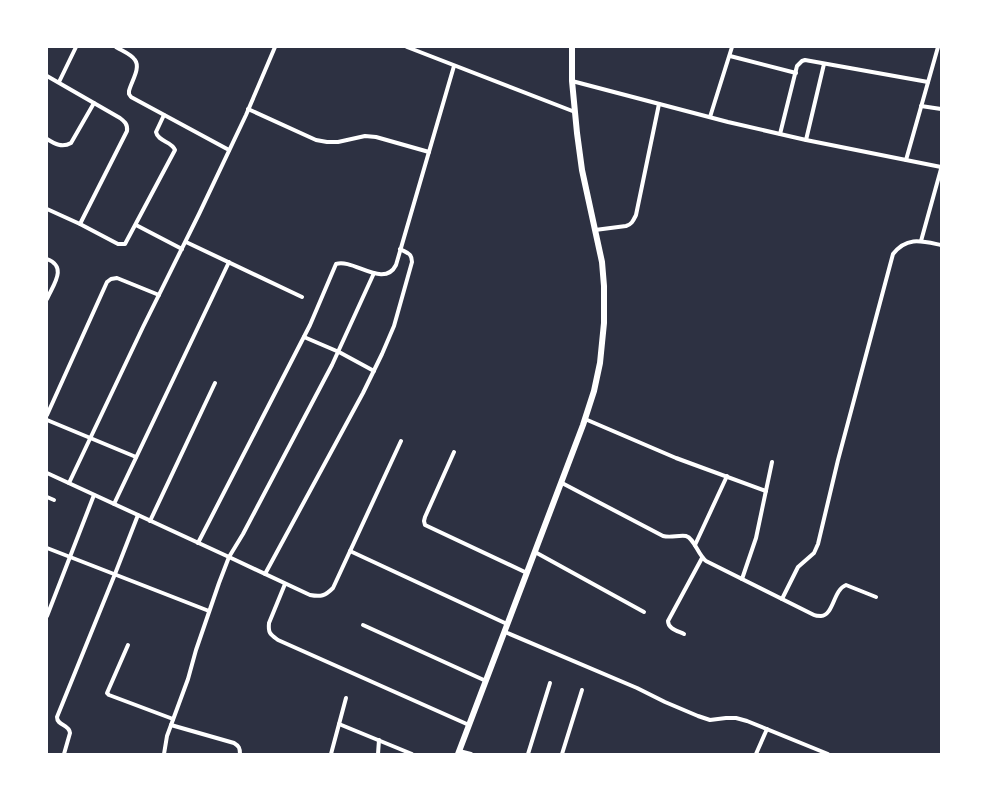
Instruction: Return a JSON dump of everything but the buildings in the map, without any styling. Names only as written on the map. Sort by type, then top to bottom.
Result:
[{"type":"street","points":[[59,82],[76,47]]},
{"type":"street","points":[[116,47],[135,60],[137,69],[129,91],[131,97],[229,150]]},
{"type":"street","points":[[69,483],[139,334],[186,242],[276,47]]},
{"type":"street","points":[[407,47],[575,112]]},
{"type":"street","points":[[471,754],[459,752],[562,483],[594,391],[600,363],[604,323],[604,286],[602,262],[582,170],[572,81],[572,47]]},
{"type":"street","points":[[710,117],[732,47]]},
{"type":"street","points":[[906,160],[938,47]]},
{"type":"street","points":[[730,56],[796,73]]},
{"type":"street","points":[[780,134],[797,66],[802,60],[928,82]]},
{"type":"street","points":[[806,140],[824,64]]},
{"type":"street","points":[[198,543],[304,336],[336,264],[340,262],[374,273],[384,274],[394,270],[454,66]]},
{"type":"street","points":[[47,76],[120,118],[126,122],[128,127],[80,224]]},
{"type":"street","points":[[572,81],[780,134],[941,168],[921,241]]},
{"type":"street","points":[[47,139],[61,146],[66,146],[71,143],[94,103]]},
{"type":"street","points":[[595,230],[626,226],[630,225],[633,221],[636,215],[659,104]]},
{"type":"street","points":[[921,106],[941,109]]},
{"type":"street","points":[[248,109],[316,140],[338,142],[365,136],[376,137],[429,152]]},
{"type":"street","points":[[47,209],[118,244],[125,244],[175,150],[173,146],[158,138],[156,135],[157,129],[164,116]]},
{"type":"street","points":[[136,225],[182,249]]},
{"type":"street","points":[[782,599],[798,567],[814,553],[818,544],[838,460],[893,254],[897,248],[904,244],[913,242],[921,241],[941,245]]},
{"type":"street","points":[[186,242],[302,297]]},
{"type":"street","points":[[265,574],[363,393],[394,326],[412,262],[412,257],[410,254],[400,249]]},
{"type":"street","points":[[47,259],[54,263],[58,268],[59,273],[47,299]]},
{"type":"street","points":[[114,504],[229,262]]},
{"type":"street","points":[[164,754],[167,736],[188,679],[208,611],[229,557],[243,534],[339,352],[374,273]]},
{"type":"street","points":[[47,415],[107,282],[111,279],[117,278],[159,295]]},
{"type":"street","points":[[304,336],[374,370]]},
{"type":"street","points":[[150,521],[215,383]]},
{"type":"street","points":[[585,419],[676,458],[766,490]]},
{"type":"street","points":[[47,420],[136,457]]},
{"type":"street","points":[[47,473],[310,595],[319,596],[326,594],[333,588],[401,441]]},
{"type":"street","points":[[454,452],[425,516],[425,525],[527,573]]},
{"type":"street","points":[[742,579],[756,538],[772,462]]},
{"type":"street","points":[[695,545],[727,476]]},
{"type":"street","points":[[562,483],[663,536],[686,536],[692,540],[702,558],[814,616],[821,616],[827,613],[842,587],[849,586],[876,596]]},
{"type":"street","points":[[47,616],[94,495]]},
{"type":"street","points":[[47,497],[54,500]]},
{"type":"street","points":[[64,754],[70,730],[67,726],[58,722],[57,717],[138,515]]},
{"type":"street","points":[[47,548],[208,611]]},
{"type":"street","points":[[350,551],[508,624]]},
{"type":"street","points":[[535,552],[644,612]]},
{"type":"street","points":[[684,634],[670,627],[668,621],[702,558]]},
{"type":"street","points":[[286,584],[269,623],[268,629],[270,634],[284,643],[469,725]]},
{"type":"street","points":[[47,600],[52,602]]},
{"type":"street","points":[[363,625],[486,681]]},
{"type":"street","points":[[505,632],[637,688],[698,716],[710,720],[736,718],[747,721],[828,754]]},
{"type":"street","points":[[128,645],[107,693],[173,719]]},
{"type":"street","points":[[528,754],[550,683]]},
{"type":"street","points":[[562,754],[582,690]]},
{"type":"street","points":[[331,754],[346,698]]},
{"type":"street","points":[[339,724],[412,754]]},
{"type":"street","points":[[171,725],[234,743],[238,745],[240,754]]},
{"type":"street","points":[[756,754],[768,729]]},
{"type":"street","points":[[378,754],[379,740]]}]
